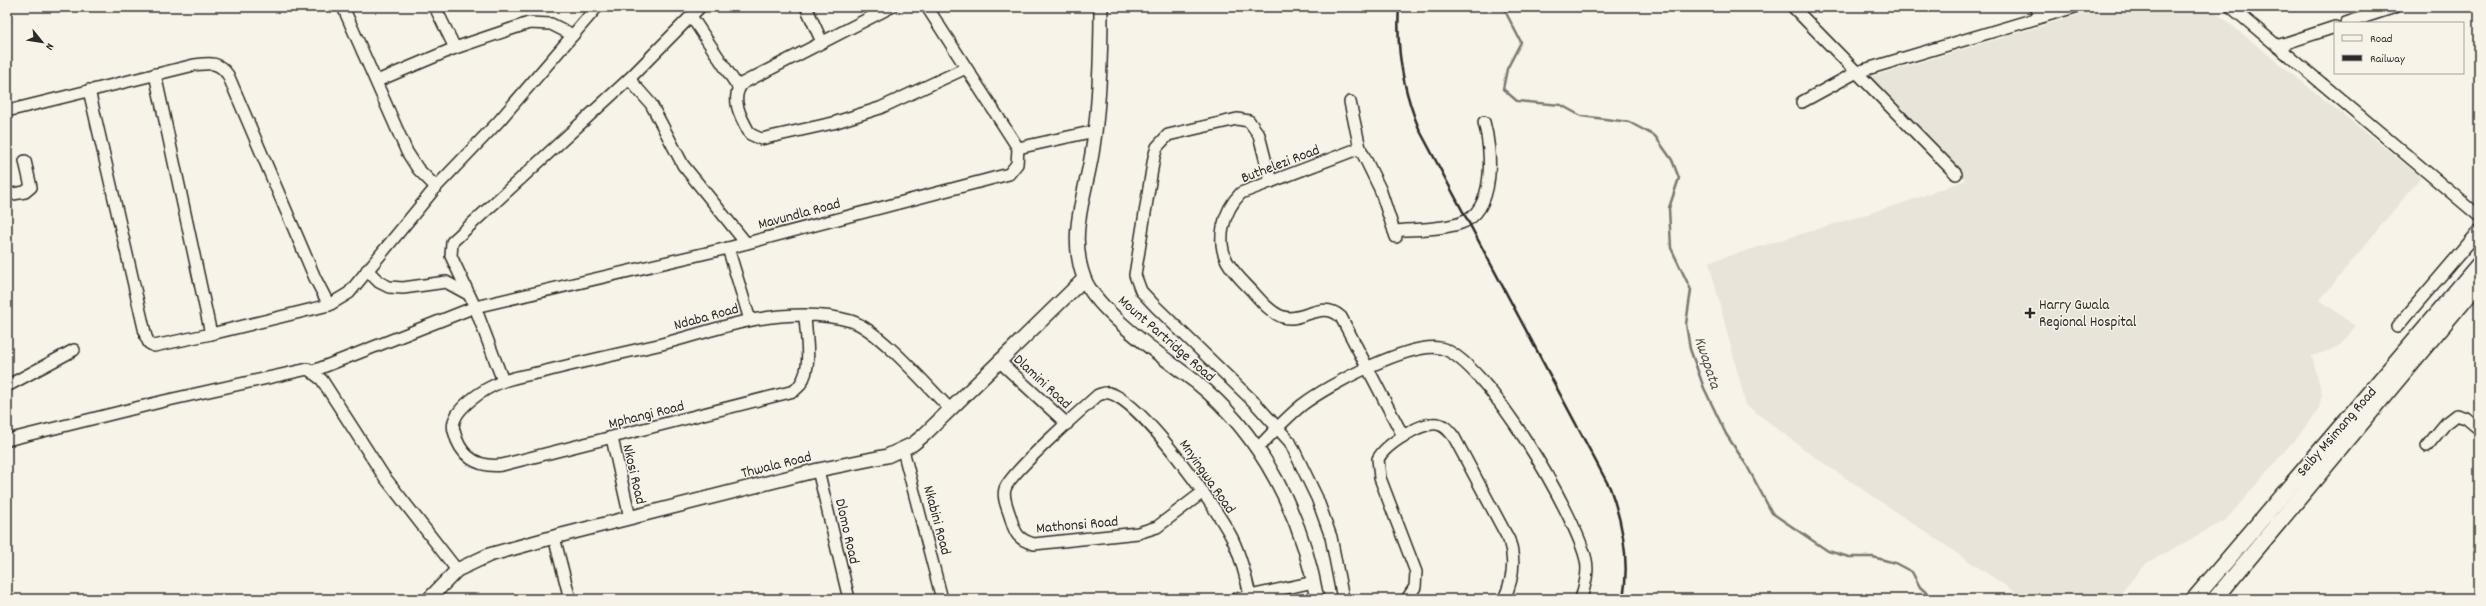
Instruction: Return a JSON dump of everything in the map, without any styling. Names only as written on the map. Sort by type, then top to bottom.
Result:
[{"type":"main road","name":"Selby Msimang Road","points":[[2194,599],[2479,264]]},
{"type":"main road","name":"Selby Msimang Road","points":[[2215,599],[2479,282]]},
{"type":"street","points":[[343,7],[377,81],[407,152],[418,169],[436,187]]},
{"type":"street","points":[[435,7],[455,48]]},
{"type":"street","points":[[89,90],[146,337],[154,346],[211,334],[329,305],[349,293],[436,187],[494,127],[597,7]]},
{"type":"street","points":[[503,381],[475,307],[451,256],[452,242],[629,79],[700,7]]},
{"type":"street","points":[[806,7],[822,42]]},
{"type":"street","points":[[891,7],[743,82],[738,87],[736,99],[745,126],[750,134],[761,139],[833,123],[880,108],[966,68]]},
{"type":"street","points":[[927,7],[1018,148],[1095,131]]},
{"type":"street","name":"Mount Partridge Road","points":[[1101,7],[1095,131],[1076,230],[1077,248],[1084,279],[1093,293],[1144,342],[1198,384],[1257,449],[1286,499],[1303,541],[1317,599]]},
{"type":"street","points":[[1793,7],[1956,174]]},
{"type":"street","points":[[2034,7],[2044,16]]},
{"type":"street","points":[[1802,102],[1857,72],[2075,7]]},
{"type":"street","points":[[2230,7],[2479,216]]},
{"type":"street","points":[[2349,22],[2394,7]]},
{"type":"street","points":[[691,16],[738,87]]},
{"type":"street","points":[[377,81],[455,48],[529,23],[550,24],[573,35]]},
{"type":"street","points":[[2277,46],[2334,27]]},
{"type":"street","points":[[7,111],[156,74],[213,62],[223,68],[231,81],[315,278],[329,305]]},
{"type":"street","points":[[156,74],[211,334]]},
{"type":"street","points":[[629,79],[651,104],[683,165],[746,243]]},
{"type":"street","points":[[1350,102],[1360,148],[1380,189],[1395,234],[1461,223],[1477,212],[1486,191],[1488,174],[1488,138],[1484,122]]},
{"type":"street","points":[[1271,182],[1259,136],[1249,121],[1237,119],[1168,135],[1157,147],[1154,157],[1135,275],[1141,290],[1156,307],[1278,427],[1290,442],[1317,498],[1331,538],[1343,599]]},
{"type":"street","name":"Mavundla Road","points":[[313,372],[475,307],[728,248],[1004,175],[1017,164],[1018,148]]},
{"type":"street","name":"Buthelezi Road","points":[[1360,148],[1241,193],[1229,208],[1221,245],[1227,262],[1262,302],[1282,317],[1292,318],[1323,310],[1337,313],[1344,322],[1403,436]]},
{"type":"street","points":[[7,195],[25,192],[30,187],[25,161]]},
{"type":"street","points":[[2397,327],[2479,231]]},
{"type":"street","points":[[728,248],[750,320]]},
{"type":"street","points":[[367,270],[379,282],[389,287],[403,288],[446,282],[468,294]]},
{"type":"street","name":"Thwala Road","points":[[430,599],[457,570],[489,555],[818,470],[887,456],[903,450],[924,434],[1084,279]]},
{"type":"street","name":"Ndaba Road","points":[[454,419],[466,404],[503,381],[660,344],[750,320],[804,316],[850,320],[861,325],[895,354],[950,409]]},
{"type":"street","name":"Mphangi Road","points":[[454,419],[456,438],[462,450],[478,464],[488,467],[612,438],[794,392],[803,384],[808,368],[804,316]]},
{"type":"street","points":[[1257,449],[1278,427],[1313,397],[1367,368],[1411,350],[1424,348],[1449,351],[1463,360],[1518,430],[1573,524],[1586,562],[1585,582],[1581,599]]},
{"type":"street","points":[[7,386],[74,350]]},
{"type":"street","name":"Dlamini Road","points":[[999,361],[1067,424]]},
{"type":"street","points":[[7,440],[302,369],[313,372],[322,380],[384,475],[457,570]]},
{"type":"street","name":"Mathonsi Road","points":[[1109,392],[1098,395],[1019,470],[1005,489],[1005,498],[1014,531],[1024,542],[1046,543],[1138,533],[1157,527],[1203,492]]},
{"type":"street","name":"Mnyingwa Road","points":[[1109,392],[1129,404],[1163,440],[1203,492],[1232,538],[1240,558],[1250,597]]},
{"type":"street","points":[[2427,446],[2447,422],[2456,415],[2466,418],[2479,429]]},
{"type":"street","points":[[1407,599],[1415,587],[1416,572],[1378,465],[1380,454],[1403,436],[1430,424],[1437,424],[1448,429],[1454,437],[1504,529],[1512,549],[1513,572],[1504,599]]},
{"type":"street","name":"Nkosi Road","points":[[612,438],[630,518]]},
{"type":"street","name":"Nkabini Road","points":[[903,450],[942,599]]},
{"type":"street","name":"Dlomo Road","points":[[818,470],[849,599]]},
{"type":"street","points":[[554,537],[570,599]]},
{"type":"street","points":[[1236,599],[1314,582]]},
{"type":"shaded area","name":"Harry Gwala Regional Hospital","points":[[2105,7],[2209,7],[2421,177],[2320,300],[2355,326],[2340,347],[2312,356],[2322,394],[2318,412],[2226,520],[2145,564],[2116,599],[2025,599],[1816,458],[1746,405],[1709,262],[1903,203],[1966,180],[1867,78]]},
{"type":"waterway","name":"Kwapata","points":[[1503,7],[1521,42],[1507,69],[1503,89],[1517,101],[1561,105],[1581,116],[1629,122],[1655,136],[1672,160],[1679,178],[1669,208],[1671,248],[1691,290],[1686,324],[1690,349],[1704,388],[1726,434],[1747,466],[1772,513],[1828,551],[1849,557],[1873,557],[1895,563],[1912,572],[1920,587],[1933,599]]},
{"type":"railway","points":[[1399,7],[1398,23],[1402,70],[1409,101],[1420,131],[1610,488],[1622,529],[1624,543],[1626,571],[1623,599]]},
{"type":"place","name":"Harry Gwala Regional Hospital","points":[[2030,313]]}]
